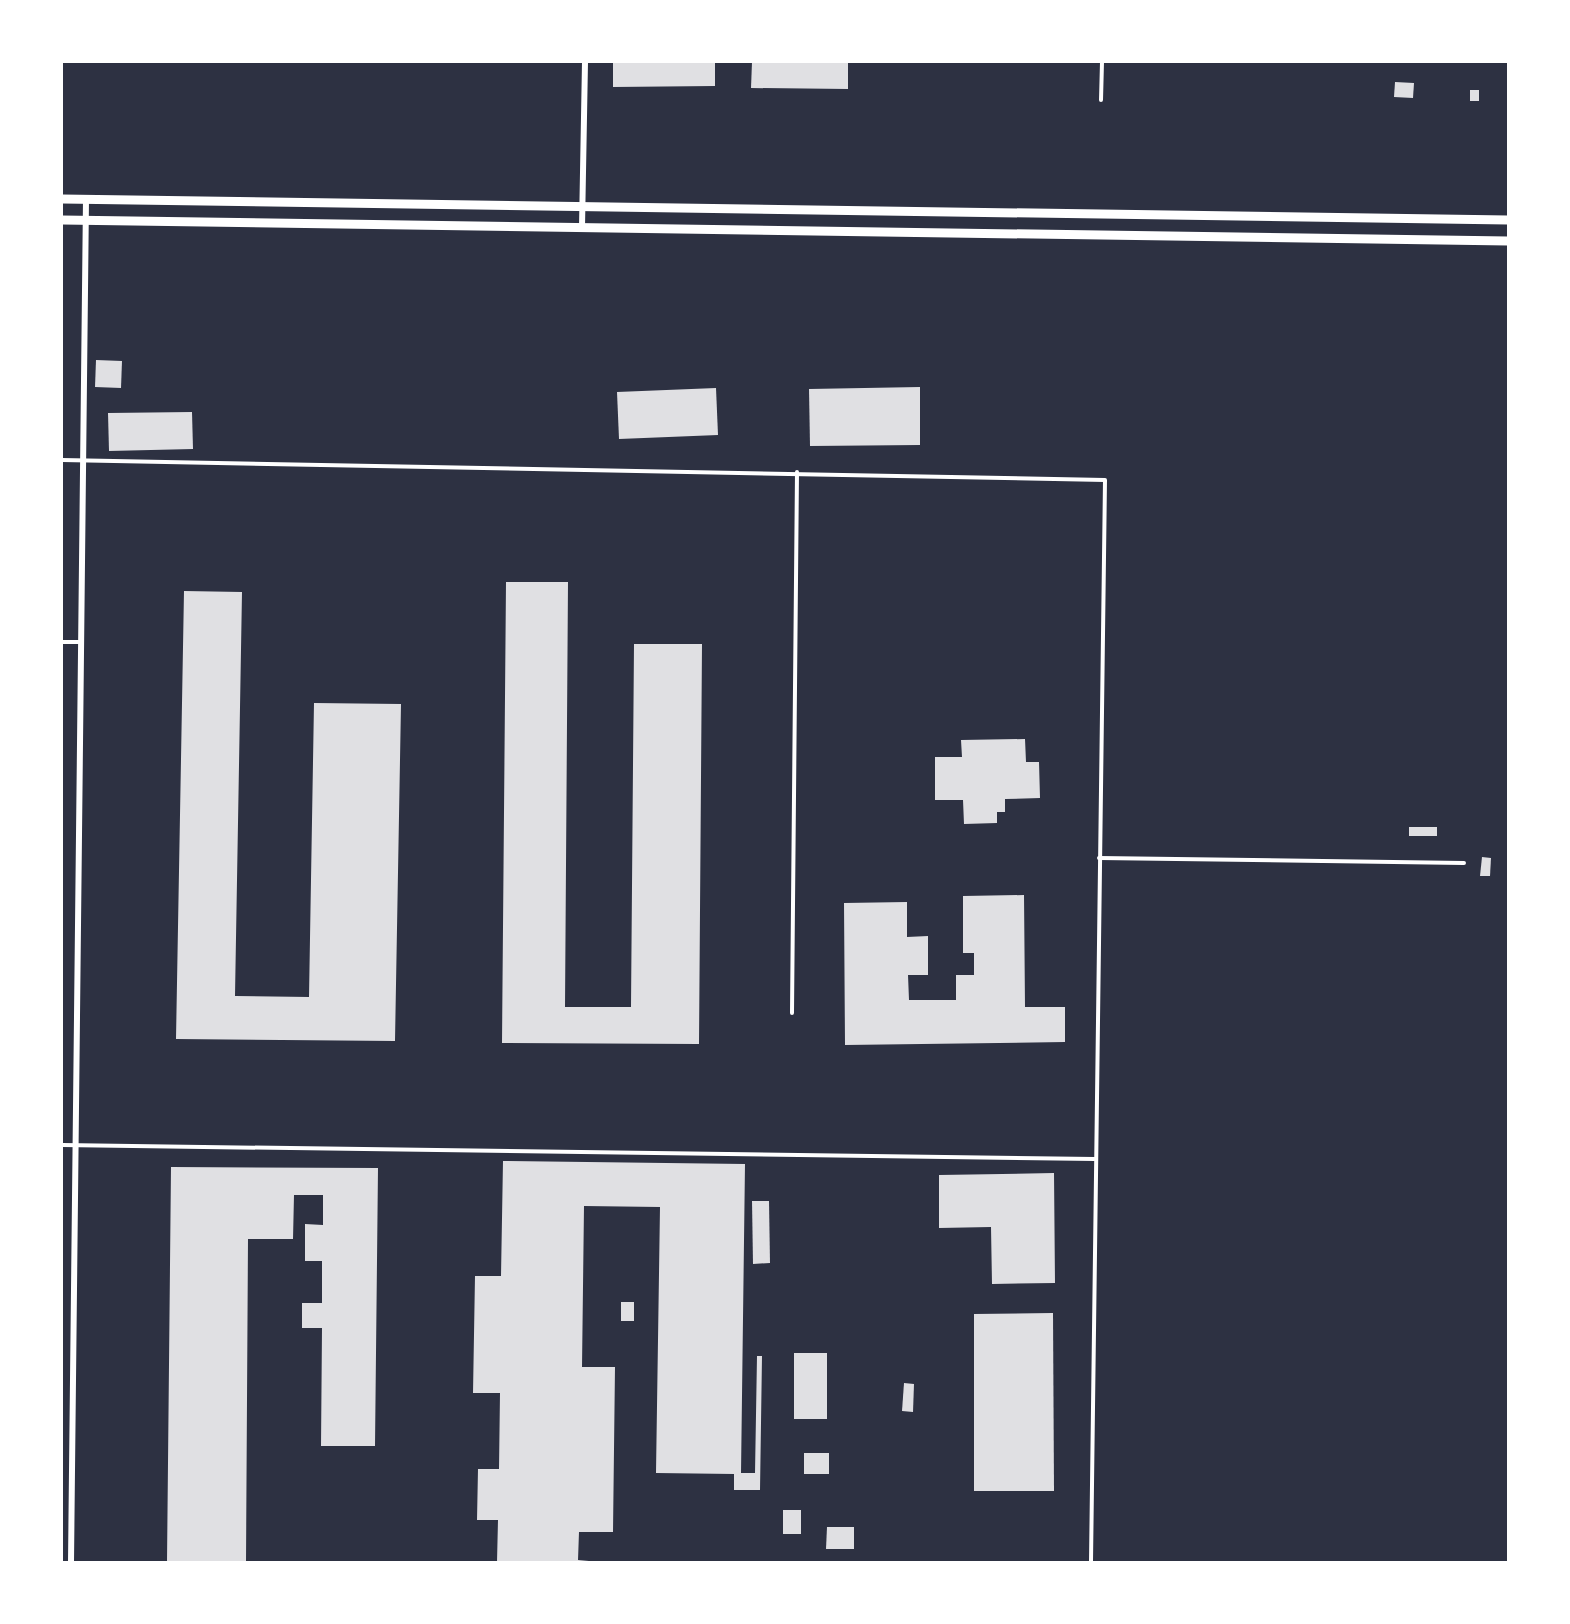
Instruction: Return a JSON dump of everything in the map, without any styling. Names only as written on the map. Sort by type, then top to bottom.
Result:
[{"type":"street","points":[[582,227],[585,62]]},
{"type":"street","points":[[62,199],[1509,220]]},
{"type":"street","points":[[71,1563],[86,199]]},
{"type":"street","points":[[62,220],[1509,241]]},
{"type":"lane","points":[[1101,100],[1102,62]]},
{"type":"lane","points":[[62,460],[797,472],[1105,480],[1091,1563]]},
{"type":"lane","points":[[792,1013],[797,472]]},
{"type":"lane","points":[[62,642],[81,642]]},
{"type":"lane","points":[[1099,858],[1464,863]]},
{"type":"lane","points":[[62,1145],[1095,1159]]},
{"type":"building","points":[[613,62],[715,62],[715,86],[613,87]]},
{"type":"building","points":[[752,62],[848,62],[848,89],[751,88]]},
{"type":"building","points":[[1395,82],[1414,83],[1413,98],[1394,97]]},
{"type":"building","points":[[1470,90],[1479,90],[1479,101],[1470,101]]},
{"type":"building","points":[[96,360],[122,361],[121,388],[95,387]]},
{"type":"building","points":[[920,387],[920,445],[810,446],[809,389]]},
{"type":"building","points":[[716,388],[718,435],[619,439],[617,392]]},
{"type":"building","points":[[192,412],[193,449],[109,451],[108,413]]},
{"type":"building","points":[[506,582],[568,582],[565,1007],[631,1007],[634,644],[702,644],[699,1044],[502,1043]]},
{"type":"building","points":[[184,591],[242,592],[235,996],[309,997],[314,703],[401,704],[395,1041],[176,1039]]},
{"type":"building","points":[[1025,739],[1026,762],[1039,762],[1040,798],[1005,799],[1005,812],[997,812],[997,823],[964,824],[963,800],[935,800],[935,757],[962,757],[961,740]]},
{"type":"building","points":[[1409,827],[1437,827],[1437,836],[1409,836]]},
{"type":"building","points":[[1482,857],[1491,858],[1490,876],[1480,876]]},
{"type":"building","points":[[1024,895],[1025,1007],[1065,1007],[1065,1042],[845,1045],[844,903],[907,902],[907,937],[928,936],[928,975],[908,975],[909,1000],[956,1000],[956,975],[974,975],[974,953],[963,953],[963,896]]},
{"type":"building","points":[[503,1161],[745,1164],[741,1473],[755,1473],[757,1356],[762,1356],[760,1490],[734,1490],[734,1474],[656,1473],[660,1207],[584,1206],[582,1367],[615,1367],[613,1532],[579,1532],[578,1560],[600,1562],[497,1562],[498,1520],[477,1520],[478,1469],[499,1469],[500,1393],[473,1393],[475,1276],[501,1276]]},
{"type":"building","points":[[171,1167],[378,1168],[375,1446],[321,1446],[322,1328],[302,1328],[302,1303],[322,1303],[322,1261],[305,1261],[305,1224],[323,1225],[323,1195],[294,1195],[293,1239],[248,1239],[246,1562],[167,1562]]},
{"type":"building","points":[[1054,1173],[1055,1283],[992,1284],[991,1227],[939,1228],[939,1175]]},
{"type":"building","points":[[752,1201],[769,1201],[770,1263],[753,1264]]},
{"type":"building","points":[[621,1302],[634,1302],[634,1321],[621,1321]]},
{"type":"building","points":[[1053,1313],[1054,1491],[974,1491],[974,1314]]},
{"type":"building","points":[[794,1353],[827,1353],[827,1419],[794,1419]]},
{"type":"building","points":[[904,1383],[914,1384],[913,1412],[902,1411]]},
{"type":"building","points":[[804,1453],[829,1453],[829,1474],[804,1474]]},
{"type":"building","points":[[783,1510],[801,1510],[801,1534],[783,1534]]},
{"type":"building","points":[[827,1527],[854,1527],[854,1549],[826,1549]]}]
